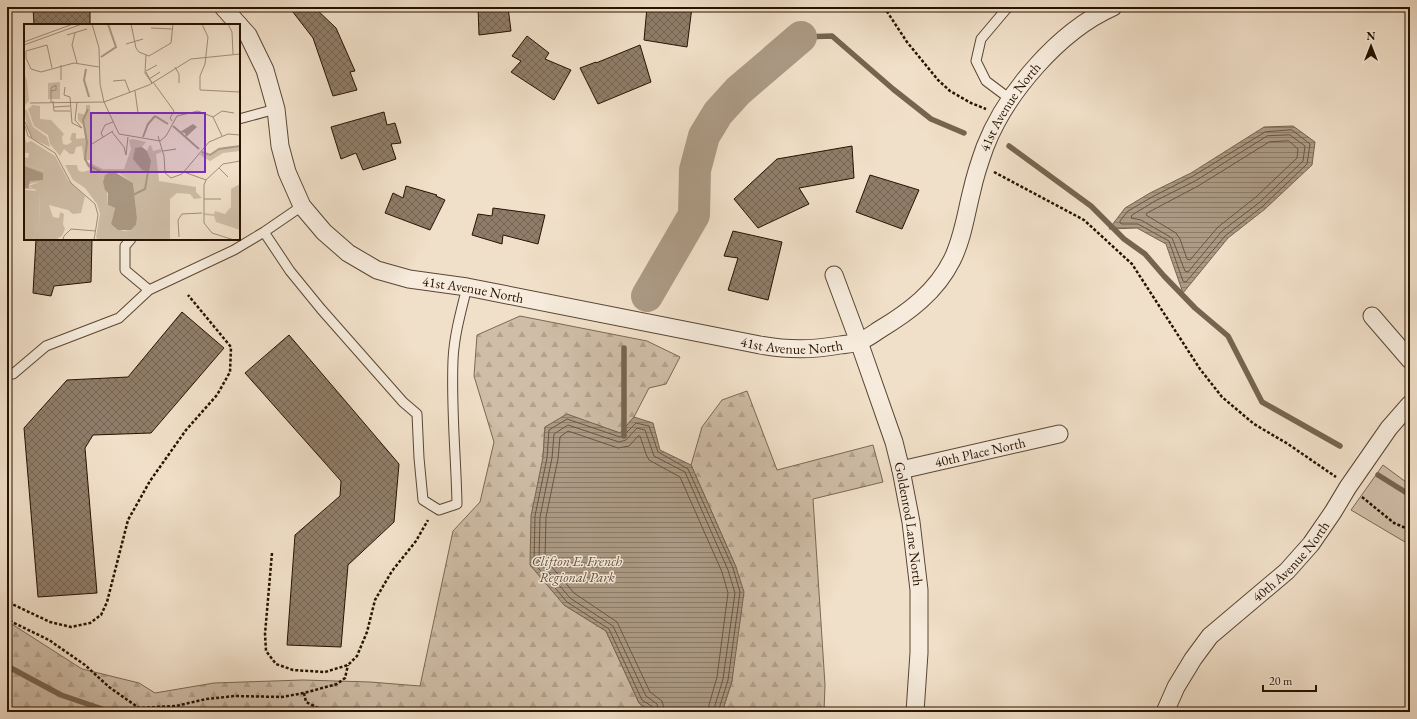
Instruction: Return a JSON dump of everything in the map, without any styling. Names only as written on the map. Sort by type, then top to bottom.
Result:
[{"type":"street","name":"41st Avenue North","points":[[223,7],[238,24]]},
{"type":"street","name":"41st Avenue North","points":[[240,26],[248,35],[265,70],[276,109],[280,146],[287,172],[302,206],[324,232],[348,253],[377,270],[409,279],[467,287],[783,349],[816,349],[859,342],[914,308],[937,284],[952,259],[963,228],[972,190],[986,146],[1010,99],[1038,64],[1065,37],[1112,7]]},
{"type":"street","name":"41st Avenue North","points":[[834,275],[859,342]]},
{"type":"street","points":[[1372,316],[1410,360]]},
{"type":"street","name":"Goldenrod Lane North","points":[[859,342],[894,442],[911,522],[919,590],[919,653],[915,712]]},
{"type":"street","name":"40th Avenue North","points":[[1165,712],[1176,687],[1193,659],[1210,636],[1287,571],[1311,544],[1334,512],[1348,487],[1389,428],[1410,404]]},
{"type":"street","name":"40th Place North","points":[[901,470],[1059,434]]},
{"type":"lane","points":[[1008,7],[981,39],[976,61],[986,81],[1010,99]]},
{"type":"lane","points":[[240,119],[276,109]]},
{"type":"lane","points":[[12,374],[46,346],[119,318],[149,290],[234,250],[302,206]]},
{"type":"lane","points":[[264,232],[290,271],[321,309],[403,402],[417,414],[423,500],[439,510],[457,504],[453,358],[459,319],[467,287]]},
{"type":"lane","points":[[130,240],[125,246],[126,270],[149,290]]},
{"type":"path","points":[[884,7],[906,42],[938,80],[950,91],[971,103],[1000,116]]},
{"type":"path","points":[[980,164],[1084,220],[1132,264],[1200,369],[1222,397],[1254,424],[1288,444],[1330,472],[1394,523],[1410,530]]},
{"type":"path","points":[[7,597],[12,604],[50,622],[71,627],[90,623],[101,615],[106,602],[128,520],[150,481],[186,430],[217,396],[230,372],[231,347],[188,295]]},
{"type":"path","points":[[272,553],[265,634],[266,651],[276,664],[293,670],[325,672],[348,665],[357,656],[367,632],[375,600],[392,571],[416,541],[428,522],[432,505]]},
{"type":"path","points":[[7,616],[12,622],[49,640],[85,665],[109,687],[139,708],[176,706],[206,699],[235,696],[282,697],[304,693],[337,684],[345,678],[348,665]]},
{"type":"path","points":[[304,693],[306,702],[326,712]]},
{"type":"green space","points":[[520,316],[647,341],[680,357],[666,384],[649,388],[634,417],[620,433],[567,415],[545,427],[543,457],[564,605],[606,631],[639,703],[652,712],[287,712],[272,709],[262,712],[7,712],[7,621],[82,669],[139,683],[155,693],[214,683],[303,680],[370,682],[420,686],[453,531],[480,502],[494,442],[474,376],[477,335]]},
{"type":"green space","points":[[747,391],[777,470],[873,445],[883,482],[813,499],[825,685],[824,712],[722,712],[732,681],[736,567],[691,465],[702,427],[722,400]]},
{"type":"green space","points":[[1383,465],[1410,485],[1410,545],[1351,510]]},
{"type":"water","points":[[1293,126],[1315,142],[1312,165],[1265,209],[1228,238],[1183,293],[1166,244],[1137,228],[1109,229],[1125,208],[1150,193],[1191,173],[1264,127]]},
{"type":"water","points":[[567,414],[620,433],[634,417],[653,423],[660,450],[691,465],[736,567],[744,592],[732,681],[722,712],[652,712],[639,703],[606,631],[564,605],[530,565],[531,516],[543,457],[545,427]]},
{"type":"building","points":[[33,7],[90,7],[90,24],[34,24]]},
{"type":"building","points":[[289,7],[314,7],[336,28],[355,71],[350,72],[357,90],[333,96],[313,38]]},
{"type":"building","points":[[478,7],[508,7],[511,31],[479,35]]},
{"type":"building","points":[[647,7],[692,7],[687,47],[644,40]]},
{"type":"building","points":[[527,36],[549,53],[545,59],[571,70],[554,100],[511,72],[521,61],[512,56]]},
{"type":"building","points":[[640,45],[651,82],[598,104],[580,68]]},
{"type":"building","points":[[384,112],[387,125],[395,123],[401,143],[391,144],[396,159],[363,170],[356,153],[341,159],[331,127]]},
{"type":"building","points":[[852,146],[854,178],[799,188],[809,204],[758,228],[734,199],[777,159]]},
{"type":"building","points":[[870,175],[919,190],[902,229],[856,212]]},
{"type":"building","points":[[406,186],[437,195],[436,196],[445,200],[430,230],[385,213],[393,193],[403,198]]},
{"type":"building","points":[[493,208],[545,215],[538,244],[503,235],[502,244],[472,235],[478,214],[492,216]]},
{"type":"building","points":[[733,231],[782,242],[768,300],[728,290],[738,258],[724,256]]},
{"type":"building","points":[[36,240],[92,240],[91,282],[54,286],[51,296],[33,293]]},
{"type":"building","points":[[182,312],[224,348],[151,433],[93,435],[85,448],[97,593],[38,597],[24,428],[67,380],[128,377]]},
{"type":"building","points":[[289,335],[399,464],[394,522],[348,565],[341,647],[287,645],[295,535],[340,496],[341,481],[245,373]]},
{"type":"waterway","points":[[801,37],[832,36],[893,89],[931,119],[964,133]]},
{"type":"waterway","points":[[647,296],[694,215],[695,170],[704,136],[718,113],[738,91],[801,37]]},
{"type":"waterway","points":[[1009,146],[1091,206],[1124,239],[1145,254],[1195,308],[1228,336],[1262,402],[1340,446]]},
{"type":"waterway","points":[[624,348],[624,436]]},
{"type":"waterway","points":[[1378,475],[1410,495]]},
{"type":"waterway","points":[[7,666],[61,695],[111,712]]},
{"type":"park label","name":"Clifton E. French Regional Park","points":[[577,570]]}]
